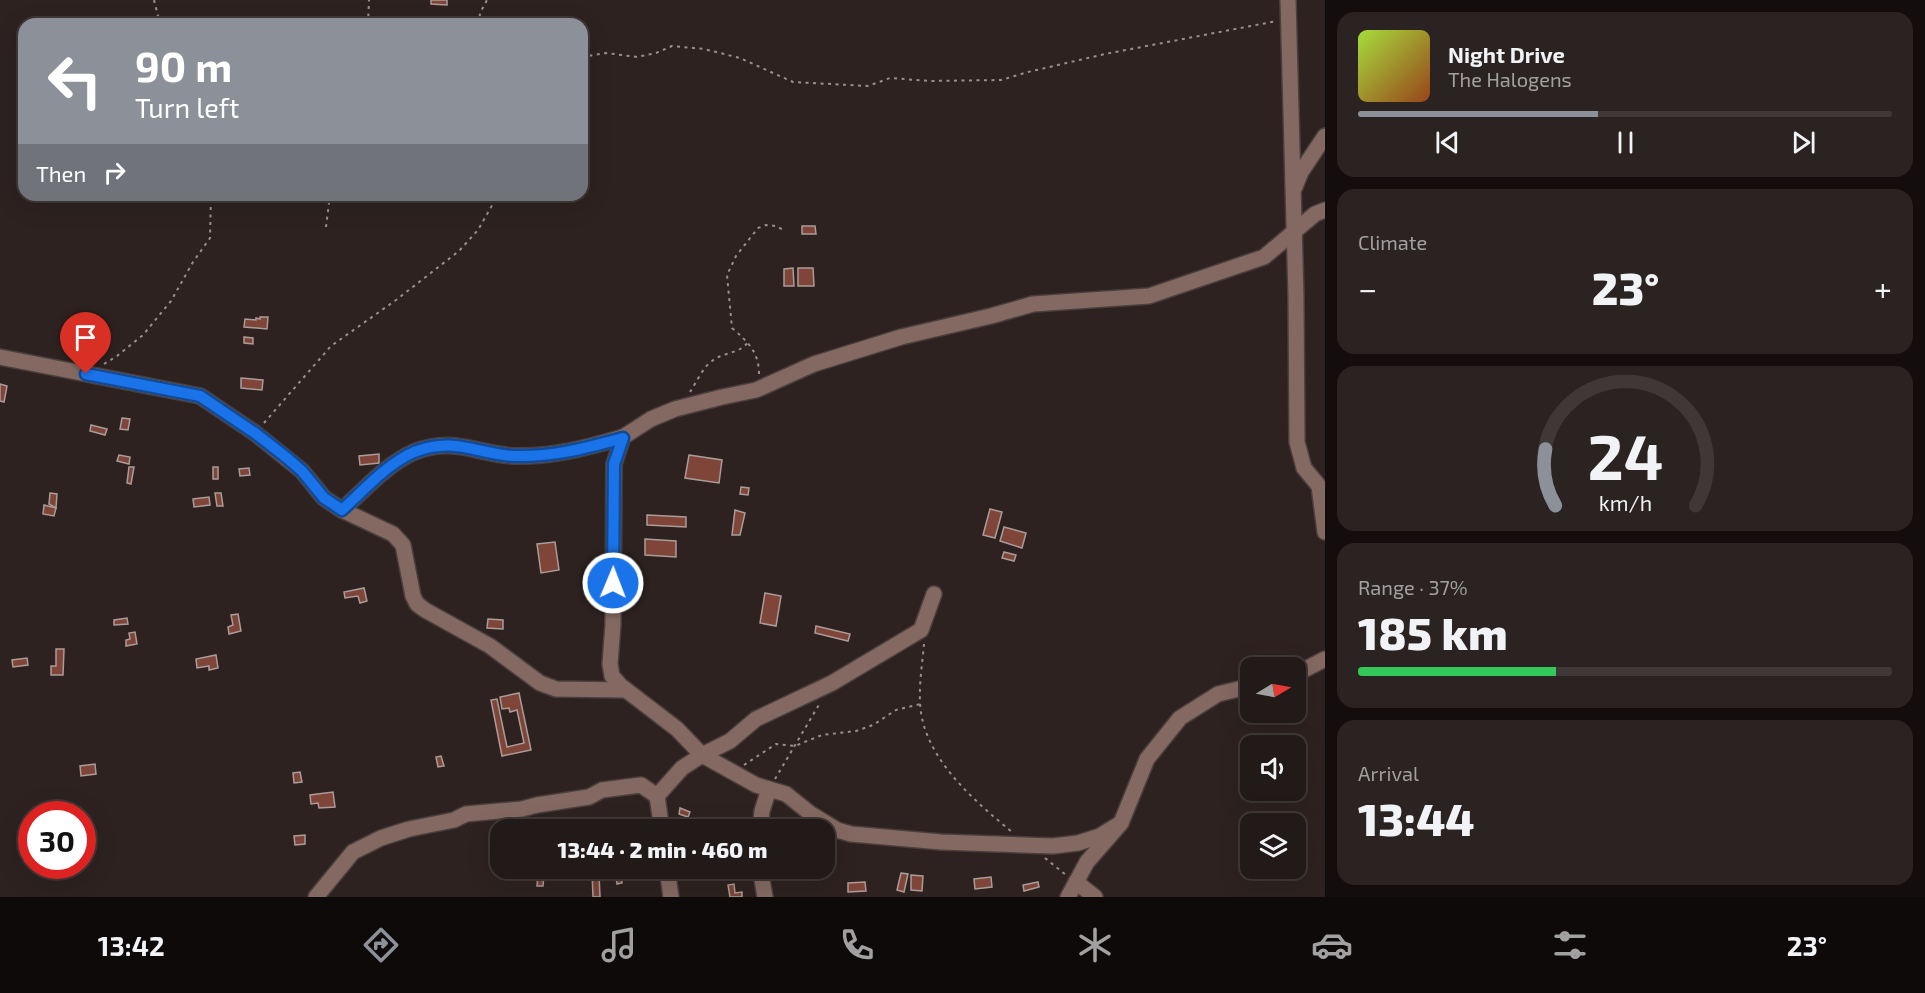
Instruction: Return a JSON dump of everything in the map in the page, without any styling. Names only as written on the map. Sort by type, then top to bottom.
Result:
[{"type":"street","points":[[1288,0],[1297,442],[1304,468],[1322,487],[1325,532]]},
{"type":"street","points":[[1293,192],[1301,172],[1325,136]]},
{"type":"street","points":[[342,510],[395,463],[431,447],[448,444],[510,456],[532,456],[557,454],[623,438],[651,419],[675,409],[756,390],[814,364],[901,337],[1033,304],[1149,296],[1264,257],[1316,214],[1325,210]]},
{"type":"street","points":[[0,357],[200,396],[255,433],[302,471],[324,498],[342,510],[393,534],[403,545],[413,596],[417,604],[425,610],[490,646],[540,683],[556,689],[626,690]]},
{"type":"street","points":[[623,438],[614,464],[613,624],[610,664],[612,676],[626,690],[677,729],[702,755],[756,785],[786,794],[811,814],[837,830],[851,834],[941,842],[1053,846],[1078,843],[1100,836],[1121,823]]},
{"type":"street","points":[[657,795],[682,768],[730,741],[756,719],[832,683],[921,630],[934,594]]},
{"type":"street","points":[[1306,669],[1325,659]]},
{"type":"street","points":[[1306,671],[1325,671]]},
{"type":"street","points":[[1068,897],[1087,862],[1121,823],[1146,759],[1180,718],[1218,694],[1240,689]]},
{"type":"street","points":[[316,897],[353,852],[381,838],[454,820],[466,814],[522,809],[589,797],[602,790],[641,785],[657,795],[660,819]]},
{"type":"street","points":[[761,819],[769,789]]},
{"type":"street","points":[[669,879],[671,897]]},
{"type":"street","points":[[762,879],[765,897]]},
{"type":"street","points":[[1076,882],[1095,897]]},
{"type":"path","points":[[154,0],[158,18]]},
{"type":"path","points":[[369,0],[369,18]]},
{"type":"path","points":[[480,18],[487,0]]},
{"type":"path","points":[[588,56],[606,53],[637,57],[656,53],[672,46],[704,49],[740,58],[793,82],[868,86],[890,78],[930,81],[1001,80],[1105,54],[1289,19]]},
{"type":"path","points":[[86,374],[117,356],[143,336],[171,302],[210,237],[211,201]]},
{"type":"path","points":[[326,227],[329,201]]},
{"type":"path","points":[[255,433],[331,346],[396,300],[459,251],[478,230],[495,201]]},
{"type":"path","points":[[756,390],[759,362],[748,342],[732,328],[728,275],[735,256],[758,228],[766,225],[776,226],[785,231]]},
{"type":"path","points":[[675,409],[689,394],[710,362],[721,355],[744,349],[748,342]]},
{"type":"path","points":[[921,630],[924,641],[921,717],[929,740],[952,775],[981,807],[1028,845]]},
{"type":"path","points":[[769,789],[821,701]]},
{"type":"path","points":[[738,775],[745,762],[776,744],[795,746],[822,735],[856,731],[873,725],[896,710],[921,704]]},
{"type":"path","points":[[1044,858],[1076,882]]},
{"type":"building","points":[[431,0],[447,0],[447,5],[431,4]]},
{"type":"building","points":[[802,226],[815,226],[816,234],[802,234]]},
{"type":"building","points":[[793,268],[794,286],[784,286],[784,269]]},
{"type":"building","points":[[798,268],[813,268],[814,286],[798,286]]},
{"type":"building","points":[[260,317],[268,317],[267,329],[244,327],[245,319],[256,320]]},
{"type":"building","points":[[244,337],[253,338],[253,344],[244,343]]},
{"type":"building","points":[[241,378],[263,380],[262,390],[241,388]]},
{"type":"building","points":[[0,384],[7,386],[4,402],[0,401]]},
{"type":"building","points":[[122,418],[130,419],[128,430],[120,429]]},
{"type":"building","points":[[91,425],[107,429],[105,435],[90,431]]},
{"type":"building","points":[[379,454],[379,463],[360,465],[359,456]]},
{"type":"building","points":[[119,455],[130,457],[129,464],[117,461]]},
{"type":"building","points":[[689,455],[722,460],[719,483],[685,478]]},
{"type":"building","points":[[129,467],[134,467],[131,484],[127,483]]},
{"type":"building","points":[[213,467],[218,467],[218,479],[213,479]]},
{"type":"building","points":[[249,468],[250,475],[240,476],[239,469]]},
{"type":"building","points":[[741,487],[749,488],[748,495],[740,494]]},
{"type":"building","points":[[50,493],[57,494],[56,508],[49,504]]},
{"type":"building","points":[[215,493],[221,493],[223,506],[217,506]]},
{"type":"building","points":[[209,497],[210,505],[194,507],[193,499]]},
{"type":"building","points":[[44,505],[56,508],[54,516],[43,514]]},
{"type":"building","points":[[990,509],[1002,512],[995,538],[983,535]]},
{"type":"building","points":[[735,510],[745,513],[740,535],[732,535]]},
{"type":"building","points":[[647,515],[686,517],[686,527],[647,525]]},
{"type":"building","points":[[1004,527],[1026,533],[1022,548],[1000,541]]},
{"type":"building","points":[[645,539],[676,541],[676,557],[645,555]]},
{"type":"building","points":[[555,542],[559,570],[541,573],[537,544]]},
{"type":"building","points":[[1004,552],[1016,555],[1014,561],[1002,558]]},
{"type":"building","points":[[364,588],[367,601],[360,603],[358,596],[345,598],[344,592]]},
{"type":"building","points":[[765,593],[781,596],[776,626],[760,623]]},
{"type":"building","points":[[238,614],[241,631],[229,634],[228,627],[233,625],[231,615]]},
{"type":"building","points":[[127,618],[128,624],[114,625],[114,620]]},
{"type":"building","points":[[488,619],[503,620],[503,629],[487,628]]},
{"type":"building","points":[[816,626],[850,634],[848,641],[815,633]]},
{"type":"building","points":[[135,632],[137,644],[126,646],[126,640],[130,639],[129,633]]},
{"type":"building","points":[[56,649],[64,649],[63,675],[51,675],[51,666],[56,666]]},
{"type":"building","points":[[216,655],[218,668],[209,670],[209,666],[197,668],[196,659]]},
{"type":"building","points":[[27,658],[28,665],[13,667],[12,660]]},
{"type":"building","points":[[519,693],[531,750],[502,756],[491,700],[497,699],[507,747],[524,743],[517,710],[510,712],[509,708],[502,709],[500,697]]},
{"type":"building","points":[[441,756],[444,766],[438,767],[436,757]]},
{"type":"building","points":[[95,764],[96,774],[81,776],[80,766]]},
{"type":"building","points":[[300,772],[302,782],[294,783],[293,773]]},
{"type":"building","points":[[333,792],[335,807],[319,808],[318,803],[311,804],[310,795]]},
{"type":"building","points":[[680,808],[690,812],[688,817],[679,814]]},
{"type":"building","points":[[305,835],[305,844],[295,845],[294,836]]},
{"type":"building","points":[[901,873],[908,874],[904,892],[897,890]]},
{"type":"building","points":[[911,875],[923,876],[922,891],[911,890]]},
{"type":"building","points":[[991,877],[992,887],[975,889],[974,879]]},
{"type":"building","points":[[538,879],[544,879],[543,886],[537,886]]},
{"type":"building","points":[[592,879],[599,879],[600,897],[593,897]]},
{"type":"building","points":[[616,879],[621,879],[622,883],[617,884]]},
{"type":"building","points":[[865,882],[866,891],[848,892],[848,883]]},
{"type":"building","points":[[1038,882],[1039,887],[1024,891],[1023,885]]},
{"type":"building","points":[[734,884],[735,893],[742,892],[742,897],[730,897],[728,885]]},
{"type":"route","points":[[86,374],[200,396],[287,458],[302,471],[324,498],[342,510],[395,463],[431,447],[448,444],[510,456],[532,456],[557,454],[623,438],[614,464],[613,583]]}]
